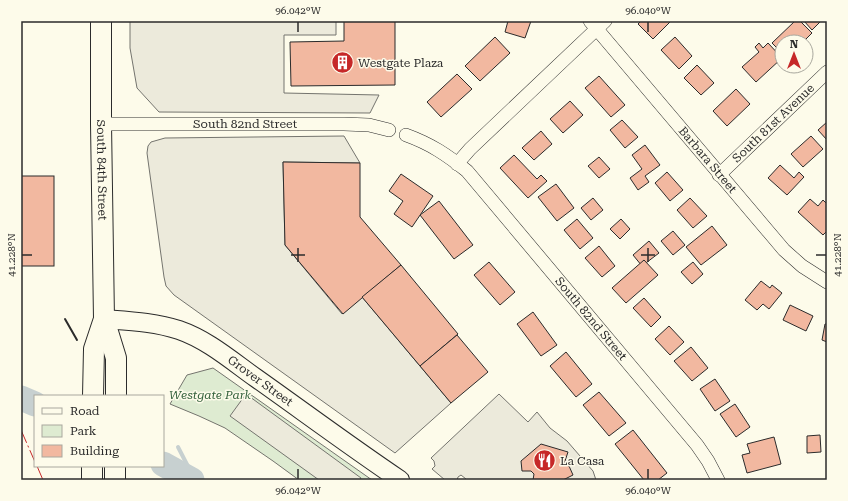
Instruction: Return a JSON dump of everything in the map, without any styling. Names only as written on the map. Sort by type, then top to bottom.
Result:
[{"type":"main road","name":"South 84th Street","points":[[101,21],[104,319],[116,358],[116,395]]},
{"type":"main road","name":"South 84th Street","points":[[93,395],[94,348],[104,319]]},
{"type":"main road","points":[[92,467],[92,480]]},
{"type":"main road","points":[[115,480],[116,467]]},
{"type":"street","points":[[457,164],[470,149],[597,24]]},
{"type":"street","name":"Barbara Street","points":[[597,24],[720,175],[784,250],[802,266],[827,282]]},
{"type":"street","name":"South 81st Avenue","points":[[720,175],[827,72]]},
{"type":"street","name":"South 82nd Street","points":[[101,124],[344,124],[369,125],[389,130]]},
{"type":"street","name":"South 82nd Street","points":[[406,135],[443,152],[471,177],[697,445],[708,461],[718,480]]},
{"type":"street","name":"Grover Street","points":[[104,319],[158,324],[180,330],[203,340],[351,447],[400,480]]},
{"type":"green space","name":"Westgate Park","points":[[213,368],[372,480],[299,480],[225,428],[170,404],[187,375]]},
{"type":"shaded area","name":"Westgate Plaza","points":[[130,21],[336,21],[336,35],[284,35],[284,93],[379,95],[370,113],[159,112],[137,88],[130,48]]},
{"type":"shaded area","points":[[344,136],[360,163],[283,162],[285,245],[342,314],[362,297],[451,403],[395,453],[174,295],[166,286],[164,277],[147,153],[148,146],[151,142],[165,138]]},
{"type":"shaded area","points":[[246,394],[361,478],[360,480],[319,480],[230,416]]},
{"type":"shaded area","points":[[499,394],[528,422],[537,412],[550,428],[567,441],[593,471],[596,480],[465,480],[466,479],[461,475],[457,480],[445,480],[432,469],[435,466],[434,461],[431,458]]},
{"type":"building","name":"Westgate Plaza","points":[[344,21],[395,21],[395,85],[291,86],[290,42],[344,41]]},
{"type":"building","points":[[508,21],[531,21],[525,38],[505,32]]},
{"type":"building","points":[[641,21],[671,21],[653,39],[638,24]]},
{"type":"building","points":[[795,21],[800,21],[812,33],[811,34],[781,34]]},
{"type":"building","points":[[804,21],[821,21],[812,30]]},
{"type":"building","points":[[495,37],[510,53],[480,81],[465,66]]},
{"type":"building","points":[[675,37],[692,56],[679,69],[661,50]]},
{"type":"building","points":[[759,43],[763,48],[768,43],[774,49],[774,65],[756,82],[742,67],[759,52],[755,47]]},
{"type":"building","points":[[697,65],[714,83],[701,95],[684,78]]},
{"type":"building","points":[[457,74],[472,89],[441,117],[427,102]]},
{"type":"building","points":[[599,76],[625,105],[611,117],[585,88]]},
{"type":"building","points":[[736,89],[750,104],[727,126],[713,111]]},
{"type":"building","points":[[570,101],[583,115],[563,133],[550,119]]},
{"type":"building","points":[[622,120],[638,137],[625,148],[610,130]]},
{"type":"building","points":[[827,122],[827,140],[818,130]]},
{"type":"building","points":[[541,131],[552,144],[534,160],[522,148]]},
{"type":"building","points":[[811,136],[823,149],[803,167],[791,154]]},
{"type":"building","points":[[645,145],[660,165],[645,176],[649,182],[638,190],[630,178],[642,169],[632,155]]},
{"type":"building","points":[[514,155],[537,179],[541,175],[547,181],[528,198],[500,168]]},
{"type":"building","points":[[599,157],[610,169],[599,178],[588,166]]},
{"type":"building","points":[[283,162],[360,163],[360,217],[401,265],[343,314],[285,245]]},
{"type":"building","points":[[780,165],[794,178],[799,172],[804,177],[787,195],[768,178]]},
{"type":"building","points":[[667,172],[683,190],[670,201],[655,183]]},
{"type":"building","points":[[401,174],[433,196],[412,227],[394,214],[403,201],[389,191]]},
{"type":"building","points":[[21,176],[54,176],[54,266],[21,266]]},
{"type":"building","points":[[556,184],[574,208],[557,221],[538,197]]},
{"type":"building","points":[[593,198],[603,210],[591,220],[581,208]]},
{"type":"building","points":[[690,198],[707,216],[693,228],[677,210]]},
{"type":"building","points":[[810,199],[818,206],[823,200],[827,204],[827,231],[823,235],[798,212]]},
{"type":"building","points":[[439,201],[473,245],[454,259],[420,215]]},
{"type":"building","points":[[577,219],[593,238],[580,249],[564,230]]},
{"type":"building","points":[[621,219],[630,229],[620,239],[610,229]]},
{"type":"building","points":[[712,226],[727,245],[701,265],[686,247]]},
{"type":"building","points":[[673,231],[685,245],[673,255],[661,241]]},
{"type":"building","points":[[649,241],[659,253],[642,266],[633,255]]},
{"type":"building","points":[[599,246],[615,266],[602,277],[585,258]]},
{"type":"building","points":[[644,260],[658,275],[626,303],[612,288]]},
{"type":"building","points":[[489,262],[515,292],[500,305],[474,275]]},
{"type":"building","points":[[693,262],[703,274],[692,284],[681,272]]},
{"type":"building","points":[[401,265],[458,334],[420,366],[362,297]]},
{"type":"building","points":[[761,281],[770,288],[772,285],[782,293],[769,309],[763,304],[757,310],[745,300]]},
{"type":"building","points":[[644,298],[661,317],[651,327],[633,308]]},
{"type":"building","points":[[790,305],[813,316],[806,331],[783,320]]},
{"type":"building","points":[[533,312],[557,345],[541,356],[517,324]]},
{"type":"building","points":[[825,324],[827,324],[827,342],[822,340]]},
{"type":"building","points":[[669,326],[684,342],[670,355],[655,339]]},
{"type":"building","points":[[457,335],[488,372],[451,403],[420,366]]},
{"type":"building","points":[[691,347],[708,368],[692,381],[674,361]]},
{"type":"building","points":[[566,352],[592,384],[576,397],[550,366]]},
{"type":"building","points":[[715,379],[730,401],[715,411],[700,389]]},
{"type":"building","points":[[599,392],[626,423],[609,436],[583,405]]},
{"type":"building","points":[[735,404],[750,427],[736,437],[720,414]]},
{"type":"building","points":[[633,430],[667,473],[658,480],[644,480],[615,444]]},
{"type":"building","points":[[820,435],[821,452],[807,453],[807,436]]},
{"type":"building","points":[[774,437],[781,464],[747,473],[742,455],[750,453],[747,444]]},
{"type":"building","name":"La Casa","points":[[541,444],[568,452],[564,464],[569,466],[573,475],[563,480],[533,480],[534,474],[531,471],[522,471],[521,461]]},
{"type":"waterway","points":[[21,398],[34,404]]},
{"type":"waterway","points":[[178,447],[195,480]]},
{"type":"waterway","points":[[164,465],[192,480]]},
{"type":"wall","points":[[65,319],[77,340]]},
{"type":"power","points":[[21,430],[34,460]]},
{"type":"power","points":[[37,467],[43,480]]},
{"type":"place","name":"Westgate Plaza","points":[[343,63]]},
{"type":"place","name":"La Casa","points":[[544,461]]}]
